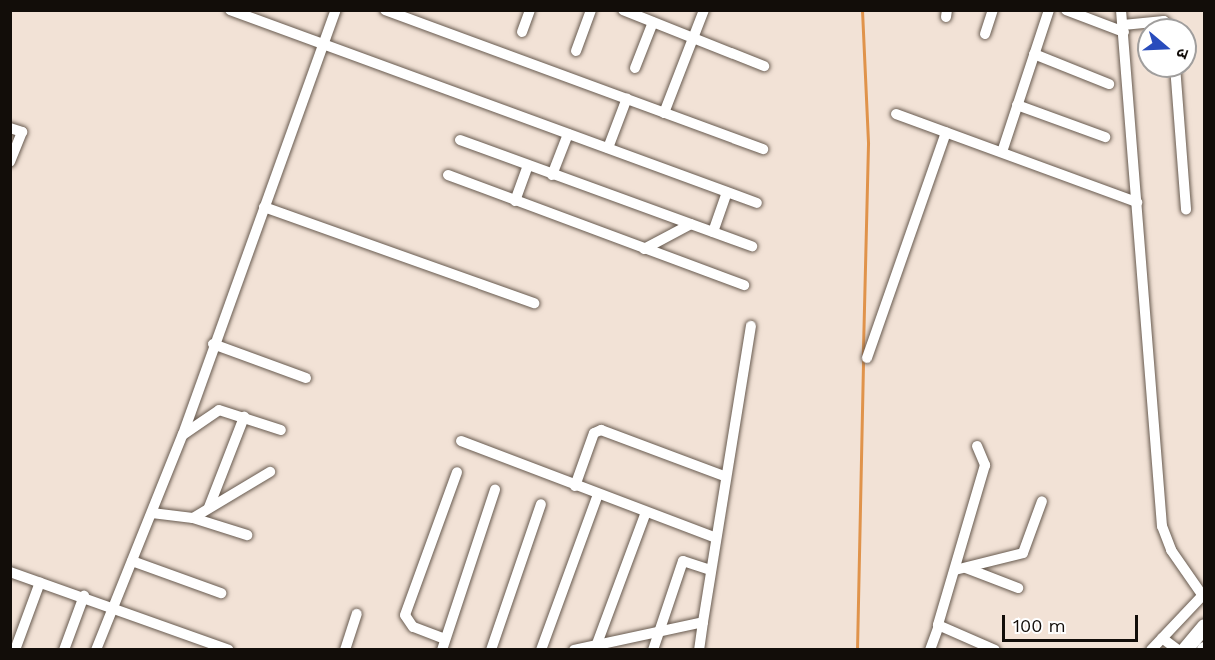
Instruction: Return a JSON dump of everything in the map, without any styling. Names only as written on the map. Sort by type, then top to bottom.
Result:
[{"type":"highway","points":[[1184,648],[1204,626]]},
{"type":"street","points":[[230,10],[757,203]]},
{"type":"street","points":[[96,650],[183,434],[213,344],[336,10]]},
{"type":"street","points":[[385,10],[763,149]]},
{"type":"street","points":[[522,32],[530,10]]},
{"type":"street","points":[[576,51],[591,10]]},
{"type":"street","points":[[623,10],[695,36],[764,66]]},
{"type":"street","points":[[664,113],[704,10]]},
{"type":"street","points":[[985,34],[993,10]]},
{"type":"street","points":[[1002,152],[1049,10]]},
{"type":"street","points":[[1066,10],[1123,29],[1137,26]]},
{"type":"street","points":[[1121,10],[1162,526],[1171,550],[1204,595],[1151,650]]},
{"type":"street","points":[[635,68],[653,22]]},
{"type":"street","points":[[1034,54],[1110,84]]},
{"type":"street","points":[[1176,78],[1186,210]]},
{"type":"street","points":[[608,148],[627,98]]},
{"type":"street","points":[[1017,105],[1105,137]]},
{"type":"street","points":[[896,114],[1137,202]]},
{"type":"street","points":[[10,128],[22,132],[10,162]]},
{"type":"street","points":[[867,358],[946,132]]},
{"type":"street","points":[[552,175],[568,134]]},
{"type":"street","points":[[460,140],[752,246]]},
{"type":"street","points":[[515,201],[528,165]]},
{"type":"street","points":[[448,175],[744,285]]},
{"type":"street","points":[[712,232],[728,192]]},
{"type":"street","points":[[264,207],[534,303]]},
{"type":"street","points":[[644,249],[691,224]]},
{"type":"street","points":[[699,650],[714,537],[751,326]]},
{"type":"street","points":[[213,344],[306,378]]},
{"type":"street","points":[[183,434],[219,410],[281,430]]},
{"type":"street","points":[[209,507],[244,417]]},
{"type":"street","points":[[575,486],[594,433],[601,430],[724,476]]},
{"type":"street","points":[[460,441],[714,537]]},
{"type":"street","points":[[930,650],[960,569],[985,465],[977,446]]},
{"type":"street","points":[[193,518],[270,472]]},
{"type":"street","points":[[457,472],[405,615],[413,627],[443,644],[495,490]]},
{"type":"street","points":[[541,650],[598,494]]},
{"type":"street","points":[[960,569],[1023,553],[1041,501]]},
{"type":"street","points":[[491,650],[541,504]]},
{"type":"street","points":[[596,647],[646,512]]},
{"type":"street","points":[[152,513],[193,518],[247,535]]},
{"type":"street","points":[[132,561],[221,593]]},
{"type":"street","points":[[653,650],[683,561],[710,570]]},
{"type":"street","points":[[960,569],[1018,588]]},
{"type":"street","points":[[10,572],[84,596],[229,650]]},
{"type":"street","points":[[15,650],[40,582]]},
{"type":"street","points":[[64,650],[84,596]]},
{"type":"street","points":[[345,650],[357,614]]},
{"type":"street","points":[[574,650],[703,622]]},
{"type":"street","points":[[938,628],[995,650]]},
{"type":"street","points":[[1162,638],[1184,648]]},
{"type":"waterway","points":[[862,10],[868,144],[863,354]]},
{"type":"waterway","points":[[857,650],[863,360]]}]
